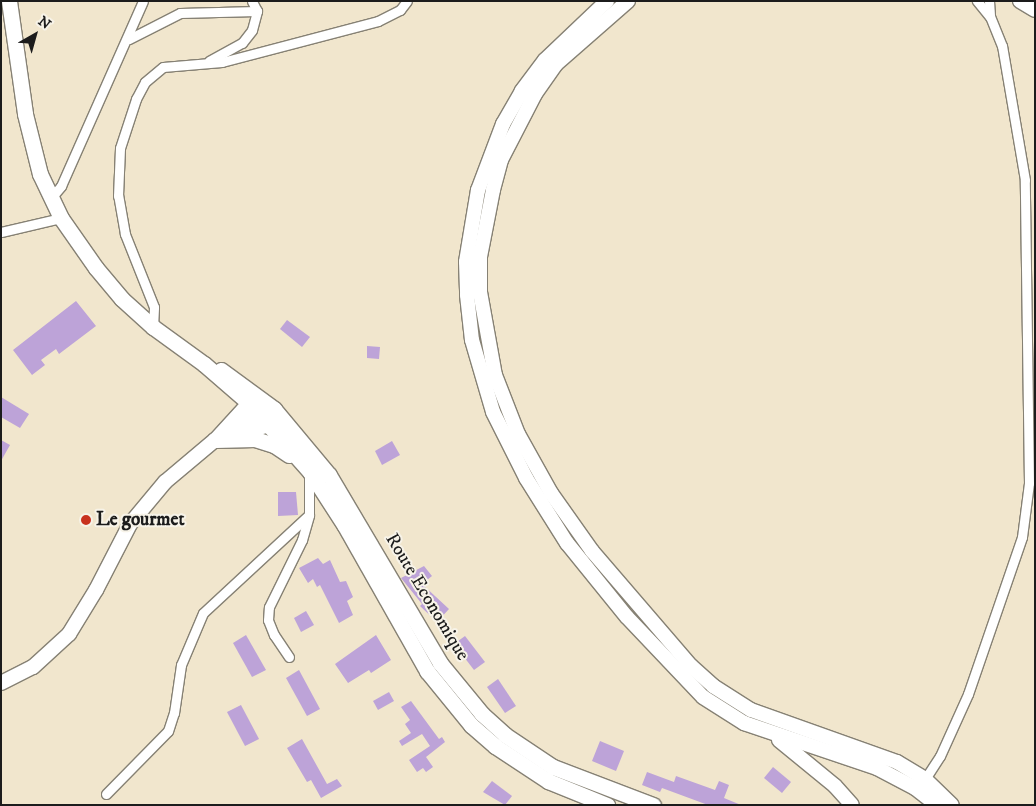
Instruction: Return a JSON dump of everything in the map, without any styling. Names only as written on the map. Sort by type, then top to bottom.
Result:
[{"type":"highway","name":"Route Economique","points":[[9,1],[31,146],[51,198],[61,218],[122,299],[153,327],[204,364],[249,403],[272,417],[308,471],[359,536],[440,663],[482,714],[521,747],[554,767],[653,805]]},
{"type":"highway","name":"Route Economique","points":[[204,364],[226,373],[272,417],[328,476],[427,672],[471,725],[495,746],[548,781],[607,805]]},
{"type":"highway","points":[[214,440],[249,403]]},
{"type":"highway","points":[[214,440],[238,438],[261,441],[281,450],[308,471]]},
{"type":"main road","points":[[607,1],[545,60],[522,91],[499,132],[478,190],[470,226],[466,287],[472,340],[483,384],[506,441],[567,543],[627,617],[703,697],[744,723],[789,747],[852,805]]},
{"type":"main road","points":[[628,1],[556,64],[535,94],[501,160],[480,258],[480,292],[495,375],[518,434],[551,493],[592,550],[691,666],[731,699],[751,710],[876,752],[925,779],[952,805]]},
{"type":"main road","points":[[1020,1],[1035,10]]},
{"type":"main road","points":[[1,684],[33,667],[69,634],[135,517],[184,464],[214,440],[272,417]]},
{"type":"main road","points":[[744,723],[877,768],[915,788],[937,805]]},
{"type":"street","points":[[51,198],[61,186],[128,40],[143,1]]},
{"type":"street","points":[[204,64],[242,44],[252,30],[257,11],[252,1]]},
{"type":"street","points":[[153,327],[154,307],[125,234],[118,196],[120,148],[136,99],[145,82],[163,67],[222,62],[378,21],[400,10],[407,1]]},
{"type":"street","points":[[978,1],[990,16]]},
{"type":"street","points":[[925,779],[940,756],[968,694],[1022,537],[1029,483],[1025,180],[1005,63],[990,16],[989,1]]},
{"type":"street","points":[[128,40],[180,13],[257,11]]},
{"type":"street","points":[[1,232],[61,218]]},
{"type":"street","points":[[289,657],[274,635],[268,620],[270,607],[302,540],[309,515],[308,471]]},
{"type":"street","points":[[106,794],[168,731],[174,713],[181,665],[203,613],[309,515]]},
{"type":"building","points":[[76,301],[96,326],[59,354],[56,349],[41,360],[45,365],[32,375],[13,350]]},
{"type":"building","points":[[287,320],[310,337],[302,347],[280,329]]},
{"type":"building","points":[[367,346],[380,347],[379,359],[367,358]]},
{"type":"building","points":[[1,397],[29,414],[20,428],[1,417]]},
{"type":"building","points":[[1,440],[10,445],[1,461]]},
{"type":"building","points":[[392,441],[400,455],[382,465],[375,451]]},
{"type":"building","points":[[278,492],[296,492],[298,515],[278,516]]},
{"type":"building","points":[[318,558],[323,564],[330,560],[340,582],[346,581],[353,597],[347,601],[353,615],[339,623],[320,585],[317,587],[313,579],[308,583],[299,568]]},
{"type":"building","points":[[424,566],[432,576],[422,584],[449,609],[437,622],[420,606],[422,604],[401,578]]},
{"type":"building","points":[[306,611],[314,625],[301,632],[294,618]]},
{"type":"building","points":[[246,635],[266,670],[252,677],[233,643]]},
{"type":"building","points":[[376,635],[391,660],[371,673],[369,670],[348,683],[335,664]]},
{"type":"building","points":[[465,636],[485,662],[474,670],[454,644]]},
{"type":"building","points":[[299,670],[320,709],[307,716],[286,678]]},
{"type":"building","points":[[498,679],[516,706],[505,713],[487,687]]},
{"type":"building","points":[[389,692],[394,701],[378,710],[373,701]]},
{"type":"building","points":[[411,701],[439,739],[442,737],[445,742],[426,757],[433,767],[426,772],[423,768],[417,772],[409,760],[430,746],[422,734],[402,746],[399,741],[411,733],[405,724],[410,720],[401,707]]},
{"type":"building","points":[[241,705],[259,739],[245,746],[227,712]]},
{"type":"building","points":[[302,739],[327,784],[337,779],[342,786],[321,798],[311,780],[307,782],[287,748]]},
{"type":"building","points":[[600,741],[624,751],[616,771],[592,761]]},
{"type":"building","points":[[773,767],[791,782],[782,793],[764,778]]},
{"type":"building","points":[[647,772],[674,782],[676,776],[715,790],[719,781],[729,785],[724,798],[741,805],[708,805],[662,788],[660,792],[642,785]]},
{"type":"building","points":[[492,781],[512,796],[505,805],[483,792]]},
{"type":"place","name":"Le gourmet","points":[[86,520]]}]
